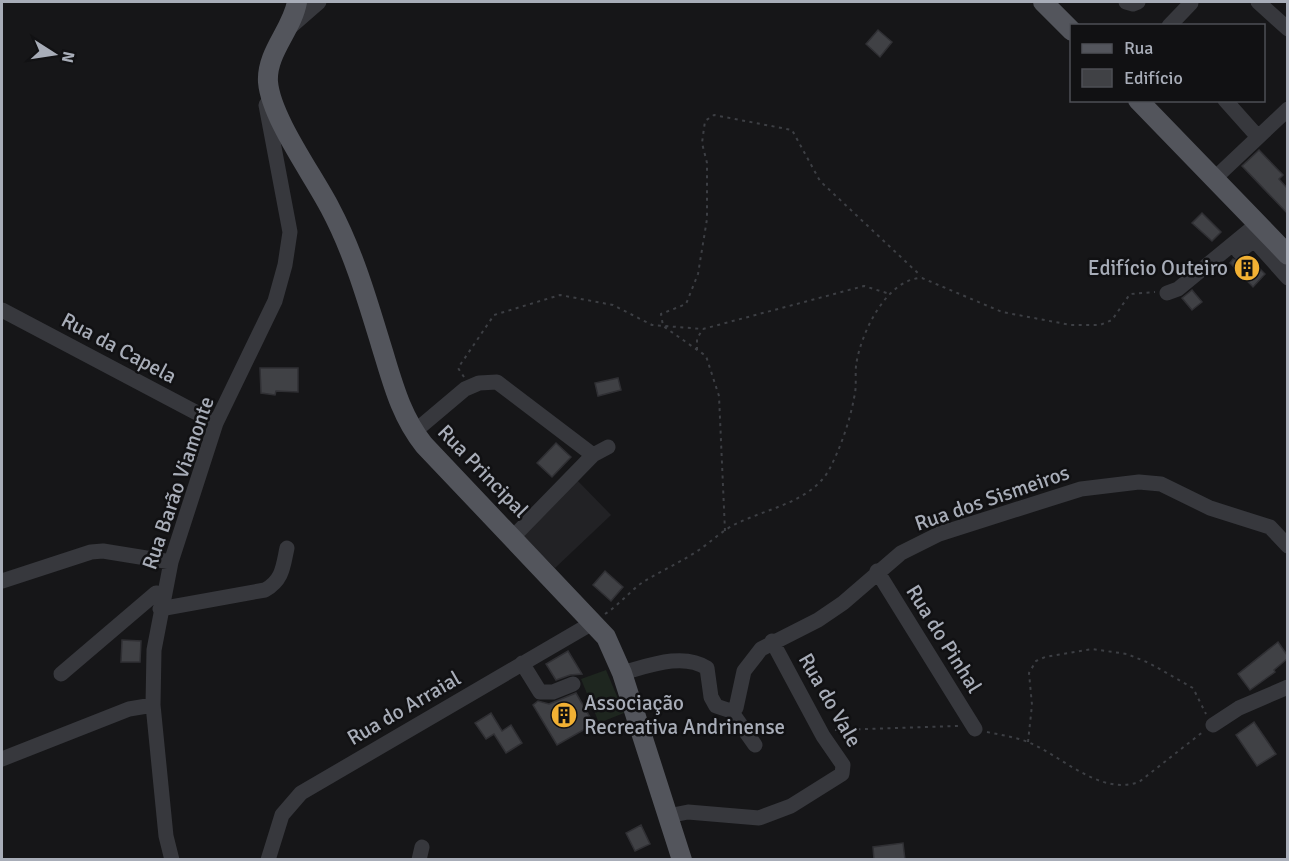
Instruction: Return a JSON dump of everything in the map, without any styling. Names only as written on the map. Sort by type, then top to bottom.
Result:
[{"type":"main road","points":[[272,98],[269,68],[288,29],[297,2]]},
{"type":"main road","points":[[1043,2],[1070,30]]},
{"type":"main road","name":"Rua Principal","points":[[272,98],[344,239],[363,286],[402,411],[414,432],[594,622],[610,644],[622,673],[682,860]]},
{"type":"main road","points":[[1140,102],[1257,224],[1276,250]]},
{"type":"street","points":[[288,29],[319,2]]},
{"type":"street","points":[[1126,2],[1133,4],[1138,2]]},
{"type":"street","points":[[1171,24],[1190,2]]},
{"type":"street","points":[[1258,2],[1287,29]]},
{"type":"street","name":"Rua Barão Viamonte","points":[[172,860],[166,836],[153,705],[154,650],[160,609],[171,562],[216,423],[275,301],[285,265],[290,232],[266,105],[272,98]]},
{"type":"street","points":[[1228,102],[1258,137]]},
{"type":"street","points":[[1214,179],[1287,109]]},
{"type":"street","points":[[1167,293],[1178,290],[1257,224]]},
{"type":"street","points":[[1225,263],[1254,240],[1276,250],[1287,278]]},
{"type":"street","name":"Rua da Capela","points":[[2,310],[216,423]]},
{"type":"street","points":[[414,432],[470,387],[478,383],[497,382],[593,454]]},
{"type":"street","points":[[513,537],[593,454],[608,447]]},
{"type":"street","name":"Rua dos Sismeiros","points":[[731,711],[736,708],[744,671],[760,649],[818,620],[843,603],[877,571],[901,553],[939,534],[1081,489],[1139,482],[1161,484],[1210,508],[1270,527],[1287,546]]},
{"type":"street","points":[[160,609],[265,590],[277,584],[282,575],[286,548]]},
{"type":"street","points":[[2,581],[91,552],[171,562]]},
{"type":"street","name":"Rua do Pinhal","points":[[877,571],[975,729]]},
{"type":"street","points":[[61,674],[156,593],[164,594]]},
{"type":"street","name":"Rua do Arraial","points":[[268,860],[282,815],[301,793],[594,622]]},
{"type":"street","name":"Rua do Vale","points":[[668,816],[688,812],[759,818],[791,806],[842,774],[843,765],[820,731],[772,642]]},
{"type":"street","points":[[622,673],[683,660],[699,663],[707,668],[711,697],[716,706],[731,711],[755,745]]},
{"type":"street","points":[[522,663],[540,692],[553,692],[573,684]]},
{"type":"street","points":[[1213,726],[1239,708],[1287,687]]},
{"type":"street","points":[[2,759],[129,709],[153,705]]},
{"type":"path","points":[[725,531],[719,396],[706,356],[663,326],[661,314],[686,304],[698,274],[707,219],[707,163],[702,143],[705,121],[714,115],[792,130],[820,182],[922,278],[1002,312],[1071,325],[1100,325],[1112,320],[1130,294],[1141,291],[1167,293]]},
{"type":"path","points":[[594,622],[617,606],[641,584],[697,551],[737,523],[802,495],[823,480],[835,459],[855,397],[856,365],[862,336],[890,294],[902,282],[910,278],[922,278]]},
{"type":"path","points":[[470,387],[459,368],[494,315],[560,295],[613,304],[652,325],[703,329],[864,286],[890,294]]},
{"type":"path","points":[[697,350],[697,339],[703,329]]},
{"type":"path","points":[[820,731],[951,725],[975,729],[1028,742],[1086,774],[1115,785],[1127,786],[1139,782],[1213,726],[1192,688],[1149,663],[1127,654],[1092,650],[1046,657],[1036,661],[1029,673],[1032,705],[1028,742]]},
{"type":"shaded area","points":[[574,477],[611,515],[555,568],[520,533]]},
{"type":"shaded area","points":[[606,670],[624,713],[599,723],[581,679]]},
{"type":"building","points":[[878,30],[892,42],[880,57],[866,44]]},
{"type":"building","points":[[1259,150],[1283,175],[1279,179],[1287,188],[1287,213],[1242,166]]},
{"type":"building","points":[[1202,213],[1221,232],[1212,241],[1192,223]]},
{"type":"building","name":"Edifício Outeiro","points":[[1248,257],[1265,274],[1253,287],[1230,263],[1233,259],[1241,261]]},
{"type":"building","points":[[1192,290],[1202,302],[1192,310],[1182,298]]},
{"type":"building","points":[[260,368],[298,368],[298,392],[276,391],[275,395],[261,393]]},
{"type":"building","points":[[618,378],[621,390],[598,396],[595,383]]},
{"type":"building","points":[[556,443],[571,457],[552,477],[537,463]]},
{"type":"building","points":[[605,571],[623,587],[611,601],[593,585]]},
{"type":"building","points":[[122,640],[141,641],[140,662],[121,662]]},
{"type":"building","points":[[1278,642],[1287,655],[1287,659],[1274,670],[1275,672],[1250,690],[1238,674]]},
{"type":"building","points":[[568,651],[582,674],[556,680],[546,664]]},
{"type":"building","name":"Associação Recreativa Andrinense","points":[[576,693],[594,724],[557,745],[533,705],[538,701],[549,704]]},
{"type":"building","points":[[491,713],[502,731],[511,725],[522,743],[506,753],[494,734],[486,739],[475,723]]},
{"type":"building","points":[[1254,722],[1276,754],[1257,766],[1236,735]]},
{"type":"building","points":[[641,825],[650,844],[635,851],[626,833]]},
{"type":"building","points":[[903,843],[905,860],[874,860],[873,847]]},
{"type":"place","name":"Edifício Outeiro","points":[[1247,268]]},
{"type":"place","name":"Associação Recreativa Andrinense","points":[[564,715]]}]
